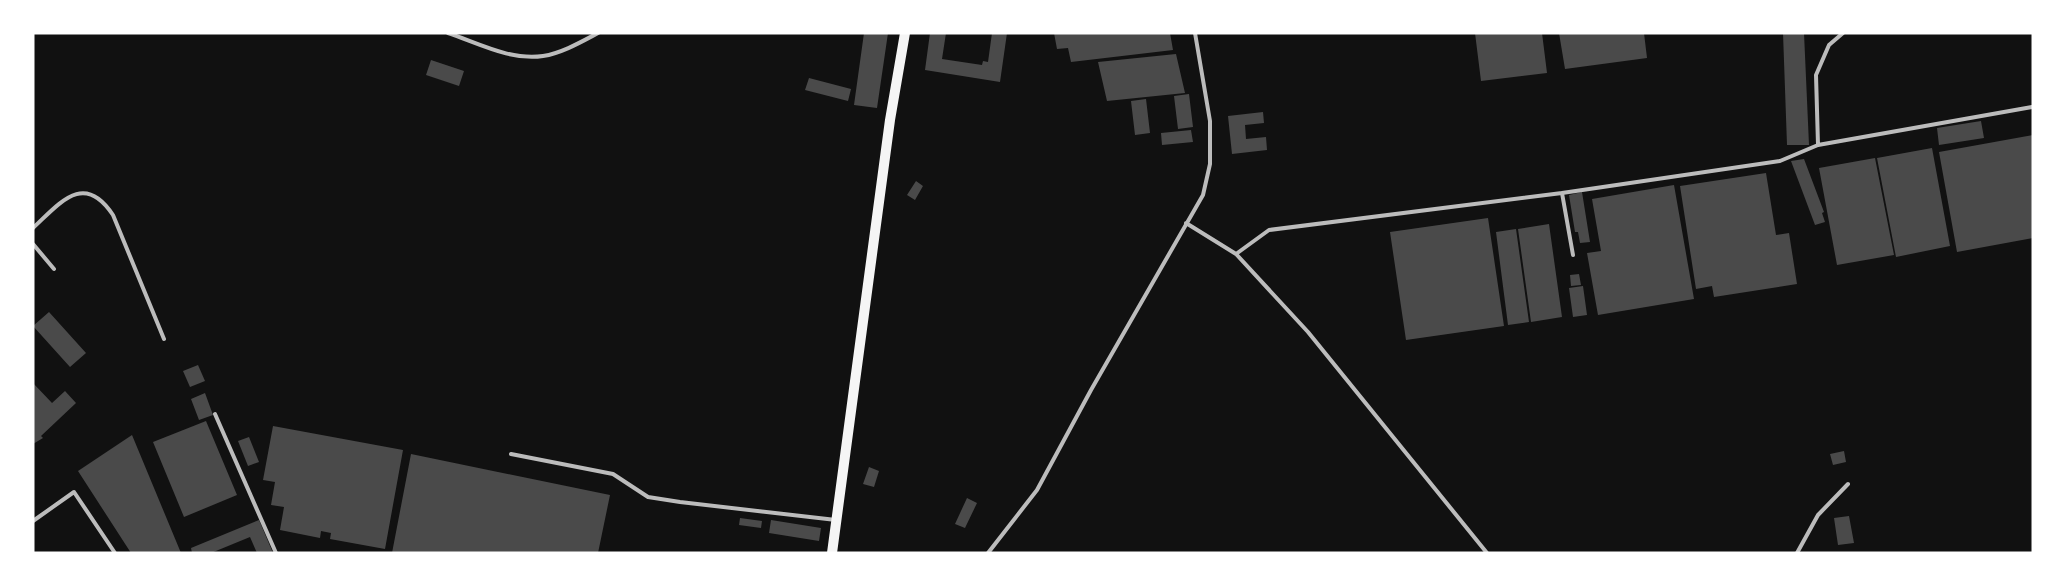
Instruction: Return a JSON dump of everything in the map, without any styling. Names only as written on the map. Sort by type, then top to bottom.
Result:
[{"type":"main road","points":[[832,553],[890,120],[905,33]]},
{"type":"lane","points":[[448,33],[513,56],[543,56],[573,46],[598,33]]},
{"type":"lane","points":[[988,553],[1037,490],[1091,390],[1203,195],[1210,164],[1210,121],[1195,33]]},
{"type":"lane","points":[[1818,145],[1816,75],[1829,45],[1843,33]]},
{"type":"lane","points":[[1236,254],[1269,230],[1562,193],[1780,161],[1818,145],[2032,107]]},
{"type":"lane","points":[[33,228],[70,195],[87,193],[105,203],[113,215],[164,339]]},
{"type":"lane","points":[[1562,193],[1573,255]]},
{"type":"lane","points":[[1186,223],[1236,254],[1308,332],[1487,553]]},
{"type":"lane","points":[[33,244],[54,269]]},
{"type":"lane","points":[[215,414],[276,553]]},
{"type":"lane","points":[[511,454],[613,474],[648,497],[837,520]]},
{"type":"lane","points":[[1797,553],[1818,515],[1848,484]]},
{"type":"lane","points":[[33,521],[74,492],[115,553]]},
{"type":"building","points":[[864,33],[888,33],[877,108],[854,105]]},
{"type":"building","points":[[930,33],[946,33],[942,59],[982,65],[983,61],[988,62],[992,33],[1007,33],[1000,82],[925,70]]},
{"type":"building","points":[[1054,33],[1170,33],[1173,50],[1071,62],[1068,48],[1057,49]]},
{"type":"building","points":[[1475,33],[1542,33],[1547,73],[1481,81]]},
{"type":"building","points":[[1559,33],[1644,33],[1647,58],[1565,69]]},
{"type":"building","points":[[1783,33],[1804,33],[1809,145],[1787,145]]},
{"type":"building","points":[[1176,54],[1185,93],[1107,101],[1098,62]]},
{"type":"building","points":[[431,60],[464,71],[459,86],[426,75]]},
{"type":"building","points":[[809,78],[851,89],[848,101],[805,90]]},
{"type":"building","points":[[1189,94],[1193,127],[1178,129],[1174,96]]},
{"type":"building","points":[[1146,99],[1150,133],[1135,135],[1131,101]]},
{"type":"building","points":[[1263,112],[1264,123],[1245,125],[1246,139],[1266,137],[1267,150],[1232,154],[1228,116]]},
{"type":"building","points":[[1981,121],[1984,138],[1939,145],[1937,128]]},
{"type":"building","points":[[1191,130],[1193,142],[1162,145],[1161,133]]},
{"type":"building","points":[[2033,135],[2033,238],[1957,252],[1939,152]]},
{"type":"building","points":[[1932,148],[1950,246],[1896,257],[1877,158]]},
{"type":"building","points":[[1875,158],[1894,255],[1837,265],[1819,168]]},
{"type":"building","points":[[1804,159],[1824,212],[1822,213],[1825,222],[1815,225],[1791,161]]},
{"type":"building","points":[[1766,173],[1776,235],[1789,233],[1797,284],[1714,297],[1712,286],[1696,289],[1680,186]]},
{"type":"building","points":[[916,181],[923,186],[915,200],[907,195]]},
{"type":"building","points":[[1674,185],[1694,299],[1598,315],[1587,253],[1601,251],[1592,199]]},
{"type":"building","points":[[1582,192],[1590,242],[1580,243],[1578,232],[1575,232],[1569,195]]},
{"type":"building","points":[[1488,218],[1504,326],[1406,340],[1390,232]]},
{"type":"building","points":[[1549,224],[1562,317],[1531,322],[1518,229]]},
{"type":"building","points":[[1516,229],[1529,322],[1508,325],[1496,232]]},
{"type":"building","points":[[1579,274],[1581,285],[1571,286],[1570,275]]},
{"type":"building","points":[[1583,286],[1587,315],[1573,317],[1569,288]]},
{"type":"building","points":[[49,312],[86,353],[70,367],[33,326]]},
{"type":"building","points":[[198,365],[205,381],[190,387],[183,371]]},
{"type":"building","points":[[33,383],[52,403],[65,391],[76,403],[41,436],[43,438],[33,444]]},
{"type":"building","points":[[205,393],[213,415],[199,420],[191,399]]},
{"type":"building","points":[[206,421],[237,495],[184,517],[153,442]]},
{"type":"building","points":[[273,426],[403,450],[385,549],[330,539],[331,533],[321,531],[320,538],[280,530],[284,507],[271,505],[275,482],[263,480]]},
{"type":"building","points":[[132,435],[181,553],[131,553],[78,471]]},
{"type":"building","points":[[249,437],[259,462],[248,466],[238,441]]},
{"type":"building","points":[[1844,451],[1846,462],[1833,465],[1830,454]]},
{"type":"building","points":[[411,454],[610,495],[598,553],[392,553]]},
{"type":"building","points":[[869,467],[879,471],[874,487],[863,484]]},
{"type":"building","points":[[967,498],[977,503],[965,528],[955,524]]},
{"type":"building","points":[[1849,516],[1854,543],[1838,545],[1834,518]]},
{"type":"building","points":[[740,518],[762,521],[761,528],[739,525]]},
{"type":"building","points":[[259,520],[273,553],[257,553],[250,537],[211,553],[192,553],[191,548]]},
{"type":"building","points":[[771,520],[821,528],[819,541],[769,533]]}]
